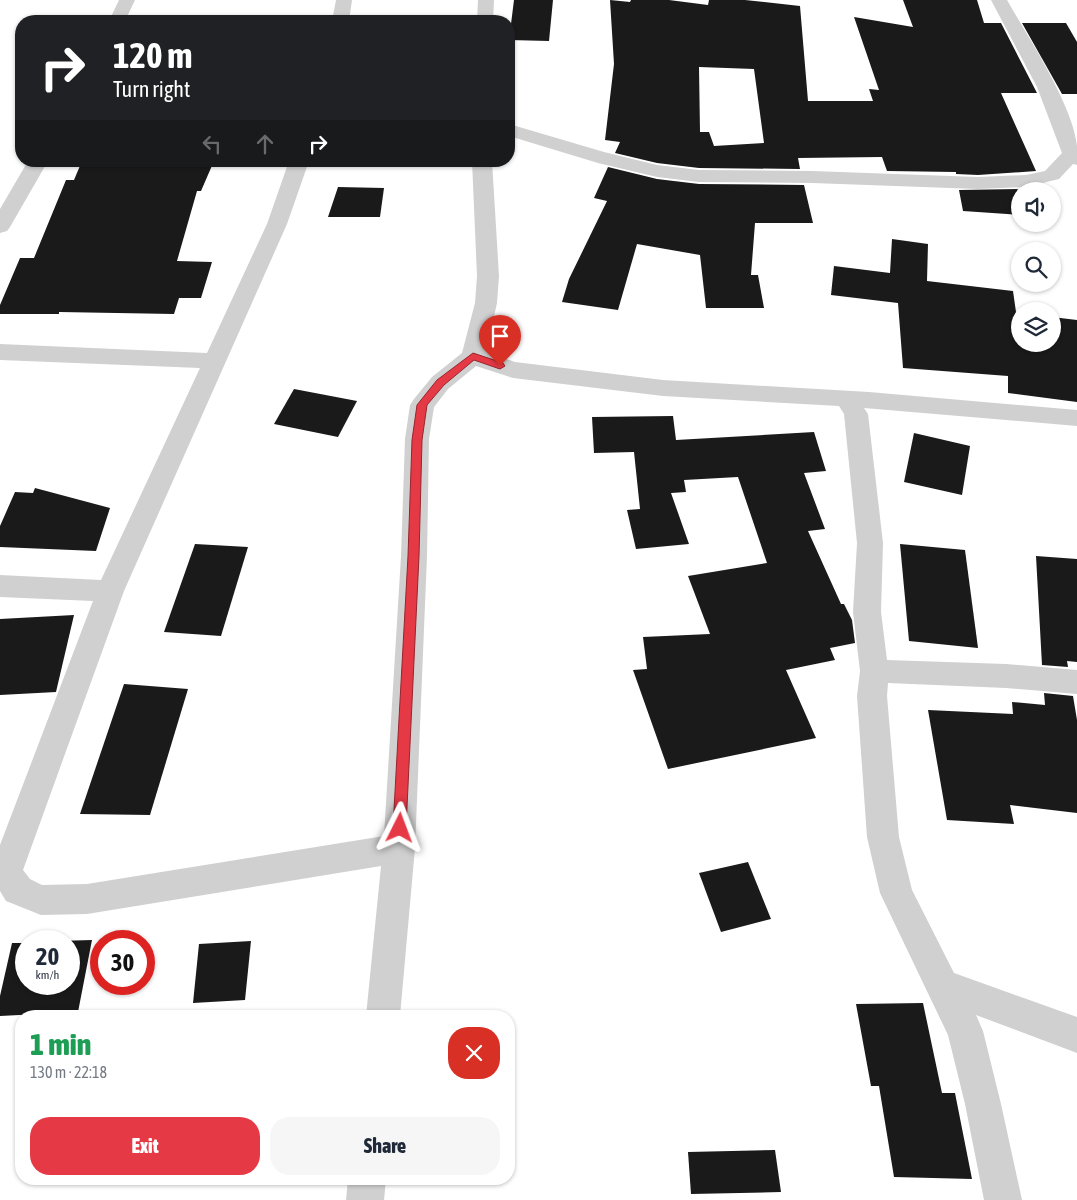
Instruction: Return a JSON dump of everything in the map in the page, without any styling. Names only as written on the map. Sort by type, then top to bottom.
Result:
[{"type":"street","points":[[120,15],[127,0]]},
{"type":"street","points":[[342,15],[344,0]]},
{"type":"street","points":[[486,0],[486,15]]},
{"type":"street","points":[[515,132],[598,157],[656,171],[700,176],[812,177],[978,183],[1026,181],[1052,176],[1074,157],[1048,91],[999,0]]},
{"type":"street","points":[[0,227],[35,167]]},
{"type":"street","points":[[297,167],[277,224],[110,591],[6,872],[18,890],[41,900],[87,899],[399,848]]},
{"type":"street","points":[[384,1010],[399,848],[414,556],[417,440],[422,405],[440,383],[473,356],[486,303],[488,276],[482,167]]},
{"type":"street","points":[[0,352],[216,361]]},
{"type":"street","points":[[473,356],[513,370],[635,384],[857,405],[1077,418]]},
{"type":"street","points":[[857,405],[870,543],[867,612],[874,671],[872,696],[885,846],[896,894],[965,1031],[983,1104],[1003,1200]]},
{"type":"street","points":[[0,586],[110,591]]},
{"type":"street","points":[[874,671],[1006,676],[1077,682]]},
{"type":"street","points":[[943,986],[1077,1035]]},
{"type":"street","points":[[365,1200],[366,1185]]},
{"type":"building","points":[[514,0],[553,0],[549,41],[515,40],[515,15],[512,15]]},
{"type":"building","points":[[610,0],[630,2],[631,0],[669,0],[708,5],[709,0],[745,0],[800,6],[808,101],[873,101],[869,89],[879,90],[854,17],[913,27],[903,0],[977,0],[984,23],[1001,23],[1037,93],[1001,93],[1036,171],[978,175],[956,174],[956,172],[887,171],[882,157],[798,158],[800,169],[699,168],[657,163],[615,153],[620,142],[605,140],[614,64]],"holes":[[[699,67],[754,69],[764,143],[714,146],[709,132],[700,132]]]},
{"type":"building","points":[[1022,23],[1066,23],[1077,42],[1077,94],[1062,94]]},
{"type":"building","points":[[79,167],[211,167],[201,191],[197,191],[177,261],[212,262],[201,298],[179,298],[174,314],[59,312],[59,314],[0,314],[0,305],[20,258],[34,258],[66,180],[74,180]]},
{"type":"building","points":[[608,167],[657,179],[699,184],[804,185],[813,223],[755,223],[751,275],[758,275],[764,308],[706,308],[700,255],[637,244],[618,310],[562,302],[569,279],[607,201],[594,198]]},
{"type":"building","points":[[338,187],[384,188],[380,217],[328,217]]},
{"type":"building","points":[[1011,189],[1011,214],[963,211],[959,190]]},
{"type":"building","points":[[892,239],[928,244],[927,281],[1013,292],[1015,302],[1011,302],[1011,352],[1061,352],[1061,318],[1077,320],[1077,402],[1008,393],[1008,376],[903,368],[898,303],[831,295],[834,266],[890,273]]},
{"type":"building","points":[[294,389],[357,401],[338,437],[274,424]]},
{"type":"building","points":[[673,416],[676,440],[814,432],[826,471],[804,473],[825,529],[808,531],[841,604],[844,604],[852,620],[855,643],[830,648],[835,660],[786,670],[816,738],[668,769],[633,670],[647,669],[643,637],[710,634],[688,576],[767,563],[738,477],[684,480],[686,492],[671,493],[689,544],[636,549],[627,510],[640,509],[634,452],[594,453],[592,417]]},
{"type":"building","points":[[914,433],[970,446],[962,495],[904,482]]},
{"type":"building","points":[[35,488],[110,508],[96,551],[0,547],[0,526],[15,492],[33,493]]},
{"type":"building","points":[[195,544],[248,547],[221,636],[164,632]]},
{"type":"building","points":[[900,544],[965,550],[978,648],[909,641]]},
{"type":"building","points":[[1036,556],[1077,559],[1077,662],[1067,661],[1068,667],[1042,665]]},
{"type":"building","points":[[74,615],[56,692],[0,695],[0,619]]},
{"type":"building","points":[[124,684],[188,689],[150,815],[80,814]]},
{"type":"building","points":[[1044,693],[1073,696],[1077,720],[1077,813],[1010,805],[1014,824],[947,820],[928,710],[1013,714],[1012,702],[1045,705]]},
{"type":"building","points":[[748,862],[771,919],[721,932],[699,873]]},
{"type":"building","points":[[80,940],[90,940],[90,950],[78,1010],[15,1010],[15,1015],[0,1016],[0,996],[12,943],[15,943],[15,995],[80,995]]},
{"type":"building","points":[[251,941],[245,1000],[193,1003],[199,944]]},
{"type":"building","points":[[923,1003],[942,1093],[955,1093],[972,1179],[894,1177],[879,1086],[871,1086],[856,1004]]},
{"type":"building","points":[[775,1150],[781,1192],[691,1194],[688,1152]]},
{"type":"route","points":[[400,828],[414,556],[417,440],[422,405],[440,383],[473,356],[500,366]]}]
